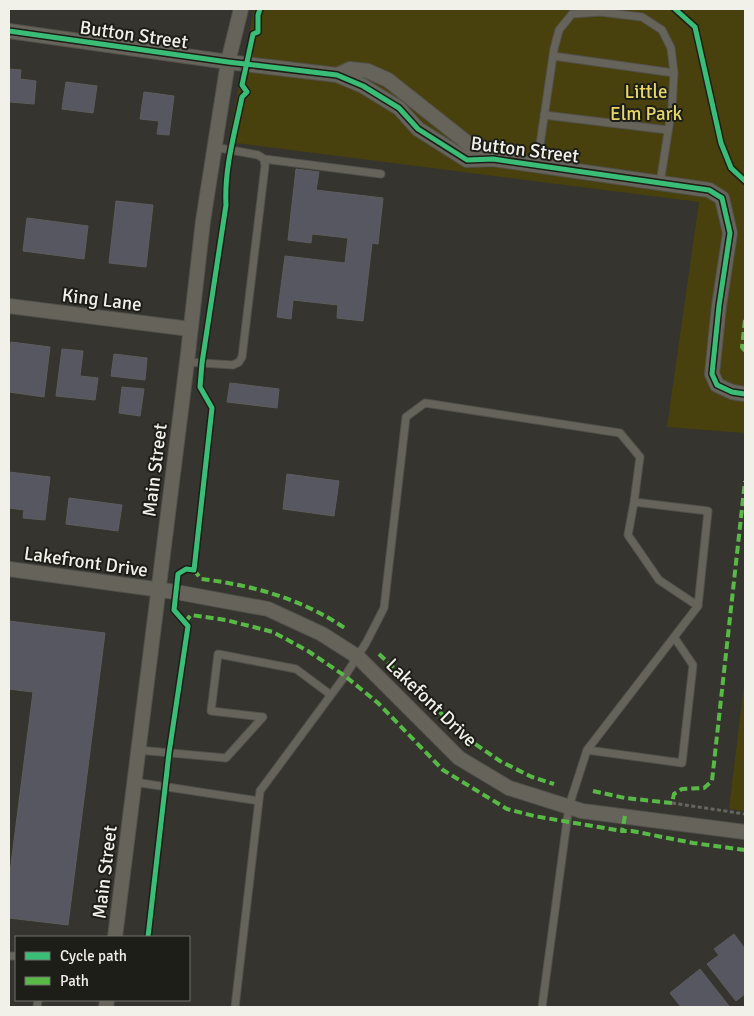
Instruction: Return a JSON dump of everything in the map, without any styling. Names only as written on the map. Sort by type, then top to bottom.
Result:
[{"type":"street","name":"Main Street","points":[[115,936],[214,147],[228,62],[241,9]]},
{"type":"street","name":"Button Street","points":[[9,31],[228,62],[337,75],[363,86],[399,108],[418,129],[466,160],[494,159],[709,190],[722,198],[730,233],[719,306],[712,374],[717,386],[732,392],[745,394]]},
{"type":"street","name":"Button Street","points":[[337,75],[350,69],[368,71],[388,80],[480,153],[494,159]]},
{"type":"street","name":"King Lane","points":[[9,306],[190,329]]},
{"type":"street","name":"Lakefront Drive","points":[[9,569],[158,590]]},
{"type":"street","name":"Lakefont Drive","points":[[158,590],[268,609],[322,634],[358,657],[459,758],[509,788],[582,811],[745,832]]},
{"type":"lane","points":[[537,165],[552,56],[559,30],[572,14],[600,12],[642,17],[662,30],[671,48],[674,73],[660,183]]},
{"type":"lane","points":[[552,56],[674,73]]},
{"type":"lane","points":[[544,115],[668,130]]},
{"type":"lane","points":[[187,362],[233,365],[239,362],[242,357],[266,166],[264,160],[258,155],[214,147]]},
{"type":"lane","points":[[264,160],[381,174]]},
{"type":"lane","points":[[235,1007],[260,791],[358,657],[384,608],[406,417],[425,403],[620,433],[640,458],[628,535],[659,580],[698,606]]},
{"type":"lane","points":[[542,1007],[569,806],[587,750],[698,606],[708,511],[634,502]]},
{"type":"lane","points":[[587,750],[682,763],[693,664],[674,637]]},
{"type":"lane","points":[[138,750],[226,758],[263,717],[211,711],[218,654],[296,669],[331,696]]},
{"type":"lane","points":[[134,782],[259,802]]},
{"type":"path","points":[[672,803],[745,814]]},
{"type":"green space","name":"Little Elm Park","points":[[254,9],[745,9],[745,433],[667,427],[699,202],[228,142]]},
{"type":"green space","points":[[745,676],[745,811],[729,809]]},
{"type":"building","points":[[9,69],[21,70],[20,79],[36,81],[34,104],[9,102]]},
{"type":"building","points":[[66,82],[97,86],[93,113],[62,109]]},
{"type":"building","points":[[144,92],[174,96],[169,135],[157,134],[159,121],[140,119]]},
{"type":"building","points":[[296,169],[319,172],[316,190],[383,198],[378,244],[372,243],[363,321],[337,318],[338,305],[293,300],[291,319],[277,317],[285,256],[345,263],[348,238],[312,234],[311,243],[288,240]]},
{"type":"building","points":[[116,201],[153,205],[146,267],[109,263]]},
{"type":"building","points":[[27,218],[88,226],[84,259],[23,251]]},
{"type":"building","points":[[11,342],[50,347],[44,397],[9,392]]},
{"type":"building","points":[[62,349],[83,351],[80,376],[98,378],[95,400],[56,396]]},
{"type":"building","points":[[114,354],[147,358],[145,380],[111,376]]},
{"type":"building","points":[[230,383],[279,389],[277,408],[227,402]]},
{"type":"building","points":[[122,387],[144,389],[140,416],[119,413]]},
{"type":"building","points":[[9,472],[50,477],[45,520],[23,518],[24,510],[9,508]]},
{"type":"building","points":[[287,474],[339,481],[334,516],[283,509]]},
{"type":"building","points":[[69,498],[122,505],[118,531],[66,524]]},
{"type":"building","points":[[9,621],[105,633],[68,925],[9,918],[9,880],[33,692],[9,689]]},
{"type":"building","points":[[734,934],[745,949],[745,994],[736,1001],[707,964],[719,955],[714,949]]},
{"type":"building","points":[[700,969],[729,1006],[681,1007],[670,993]]},
{"type":"marked path","points":[[745,320],[742,347],[745,351]]},
{"type":"marked path","points":[[593,791],[625,798],[672,803],[674,794],[682,789],[704,788],[712,781],[745,481]]},
{"type":"marked path","points":[[194,570],[201,579],[239,585],[295,602],[330,618],[346,629]]},
{"type":"marked path","points":[[185,622],[191,615],[226,620],[273,632],[308,651],[345,676],[378,703],[443,770],[507,809],[534,816],[622,831]]},
{"type":"marked path","points":[[379,654],[468,739],[500,761],[532,777],[554,784]]},
{"type":"marked path","points":[[625,816],[622,831],[632,831],[693,843],[745,850]]},
{"type":"cycle path","points":[[148,936],[169,753],[188,626],[174,610],[178,574],[186,569],[194,570],[212,408],[200,387],[202,363],[226,205],[228,164],[242,97],[247,92],[242,85],[253,34],[258,32],[260,9]]},
{"type":"cycle path","points":[[675,9],[695,27],[721,143],[731,168],[745,181]]},
{"type":"cycle path","points":[[9,31],[228,62],[337,75],[363,86],[399,108],[418,129],[467,160],[493,159],[709,190],[722,198],[730,233],[719,306],[712,374],[717,385],[732,392],[745,394]]}]
